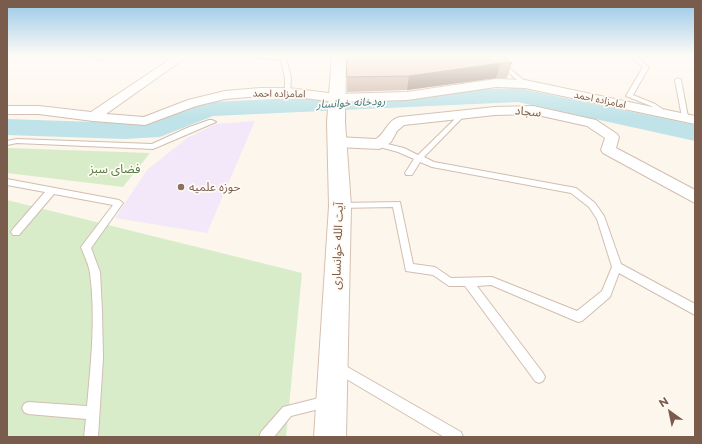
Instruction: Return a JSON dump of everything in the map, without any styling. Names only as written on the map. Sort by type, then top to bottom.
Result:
[{"type":"main road","name":"آیت الله خوانساری","points":[[330,437],[330,402],[334,366],[340,206],[337,142],[338,77]]},
{"type":"street","points":[[93,117],[152,77]]},
{"type":"street","name":"امامزاده احمد","points":[[7,110],[39,110],[93,117],[145,121],[192,103],[225,95],[260,92],[288,92],[337,106],[496,82],[526,84],[690,119]]},
{"type":"street","name":"سجاد","points":[[379,144],[386,139],[391,129],[400,121],[495,111],[533,110],[591,123],[612,137],[608,150],[695,197]]},
{"type":"street","points":[[337,142],[379,144]]},
{"type":"lane","points":[[288,77],[288,92]]},
{"type":"lane","points":[[517,77],[526,84]]},
{"type":"lane","points":[[641,77],[630,96],[652,105],[665,113]]},
{"type":"lane","points":[[678,80],[690,119]]},
{"type":"lane","points":[[409,173],[418,159],[463,114]]},
{"type":"lane","points":[[7,143],[17,141],[153,147],[190,130],[212,122]]},
{"type":"lane","points":[[340,206],[397,204],[409,268],[436,271],[449,282],[492,281],[578,317],[606,294],[617,268],[601,218],[592,205],[573,190],[432,164],[418,159],[401,150],[379,144]]},
{"type":"lane","points":[[7,182],[119,203],[86,247],[95,272],[97,311],[97,358],[91,437]]},
{"type":"lane","points":[[16,232],[52,190]]},
{"type":"lane","points":[[617,268],[695,310]]},
{"type":"lane","points":[[467,281],[539,377]]},
{"type":"lane","points":[[334,366],[456,437]]},
{"type":"lane","points":[[266,437],[288,411],[330,402]]},
{"type":"lane","points":[[28,408],[93,413]]},
{"type":"shaded area","name":"حوزه علمیه","points":[[255,121],[207,233],[115,218],[147,170],[187,138],[216,124]]},
{"type":"green space","name":"فضای سبز","points":[[7,148],[150,153],[123,187],[7,173]]},
{"type":"green space","points":[[7,200],[302,273],[286,437],[7,437]]},
{"type":"waterway","name":"رودخانه خوانسار","points":[[7,127],[124,131],[160,129],[209,109],[518,95],[695,133]]},
{"type":"place","name":"حوزه علمیه","points":[[181,187]]}]
